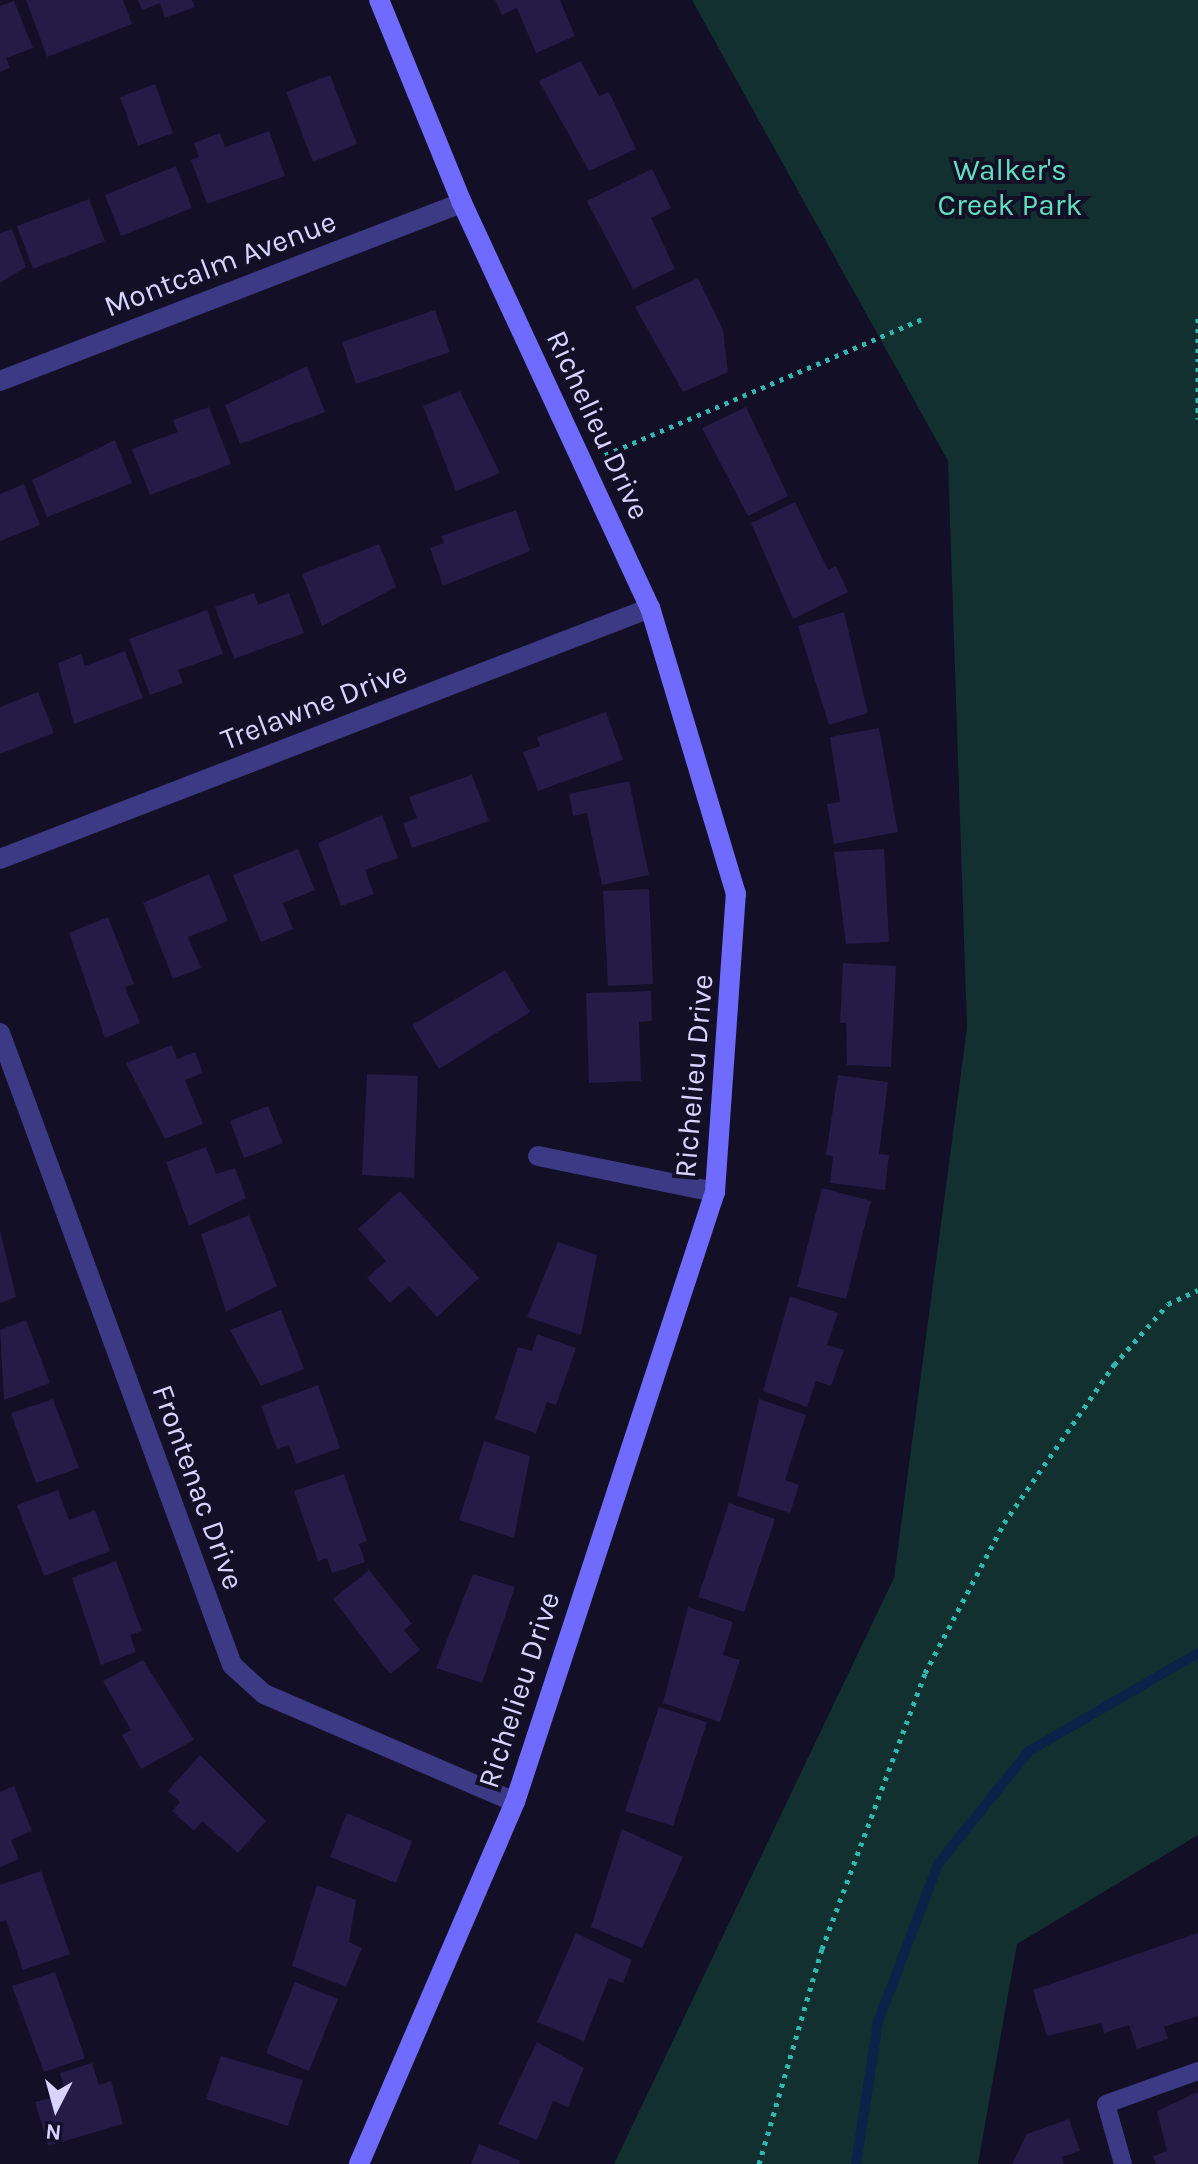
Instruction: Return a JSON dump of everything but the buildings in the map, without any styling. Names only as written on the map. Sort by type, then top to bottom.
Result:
[{"type":"street","name":"Richelieu Drive","points":[[359,2164],[515,1802],[715,1192],[736,894],[650,608],[462,203],[379,0]]},
{"type":"street","name":"Montcalm Avenue","points":[[0,381],[462,203]]},
{"type":"street","name":"Trelawne Drive","points":[[0,859],[650,608]]},
{"type":"street","name":"Frontenac Drive","points":[[0,1033],[232,1665],[264,1694],[515,1802]]},
{"type":"street","points":[[538,1156],[715,1192]]},
{"type":"lane","points":[[1123,2164],[1106,2104],[1198,2071]]},
{"type":"path","points":[[583,464],[924,318]]},
{"type":"path","points":[[1198,318],[1198,419]]},
{"type":"path","points":[[759,2164],[822,1949],[925,1673],[1004,1523],[1114,1365],[1168,1304],[1198,1290]]},
{"type":"green space","name":"Walker's Creek Park","points":[[692,0],[1198,0],[1198,1835],[1017,1944],[978,2164],[614,2164],[894,1578],[967,1028],[948,461]]},
{"type":"waterway","points":[[856,2164],[878,2022],[938,1864],[1029,1751],[1198,1653]]}]
